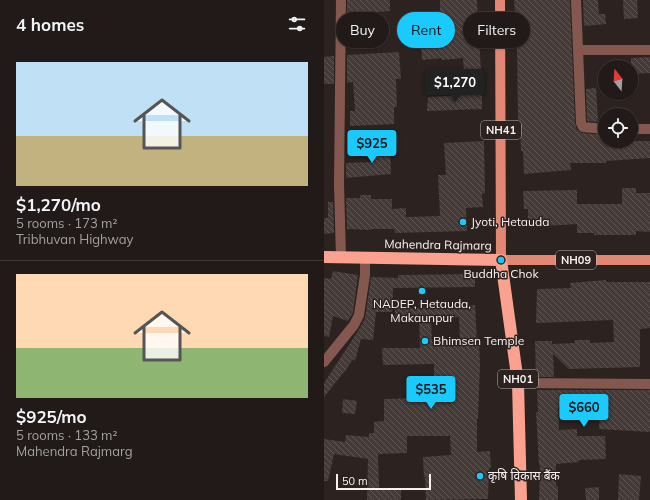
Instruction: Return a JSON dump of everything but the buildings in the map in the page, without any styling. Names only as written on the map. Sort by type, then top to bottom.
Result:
[{"type":"highway","name":"Mahendra Rajmarg","points":[[324,257],[501,260],[518,383],[521,500]]},
{"type":"main road","name":"NH41","points":[[500,0],[501,260]]},
{"type":"main road","name":"NH09","points":[[501,260],[650,260]]},
{"type":"street","points":[[341,0],[339,184],[341,257]]},
{"type":"street","points":[[576,0],[581,123],[583,127],[598,128]]},
{"type":"street","points":[[578,50],[650,50]]},
{"type":"street","points":[[638,129],[650,129]]},
{"type":"street","points":[[324,362],[354,325],[359,315],[365,275],[365,257]]},
{"type":"street","points":[[518,383],[650,384]]},
{"type":"place","name":"Jyoti, Hetauda","points":[[463,222]]},
{"type":"place","name":"Buddha Chok","points":[[501,260]]},
{"type":"place","name":"NADEP, Hetauda, Makaunpur","points":[[422,291]]},
{"type":"place","name":"Bhimsen Temple","points":[[425,341]]},
{"type":"place","name":"कृषि विकास बैंक","points":[[480,476]]}]
